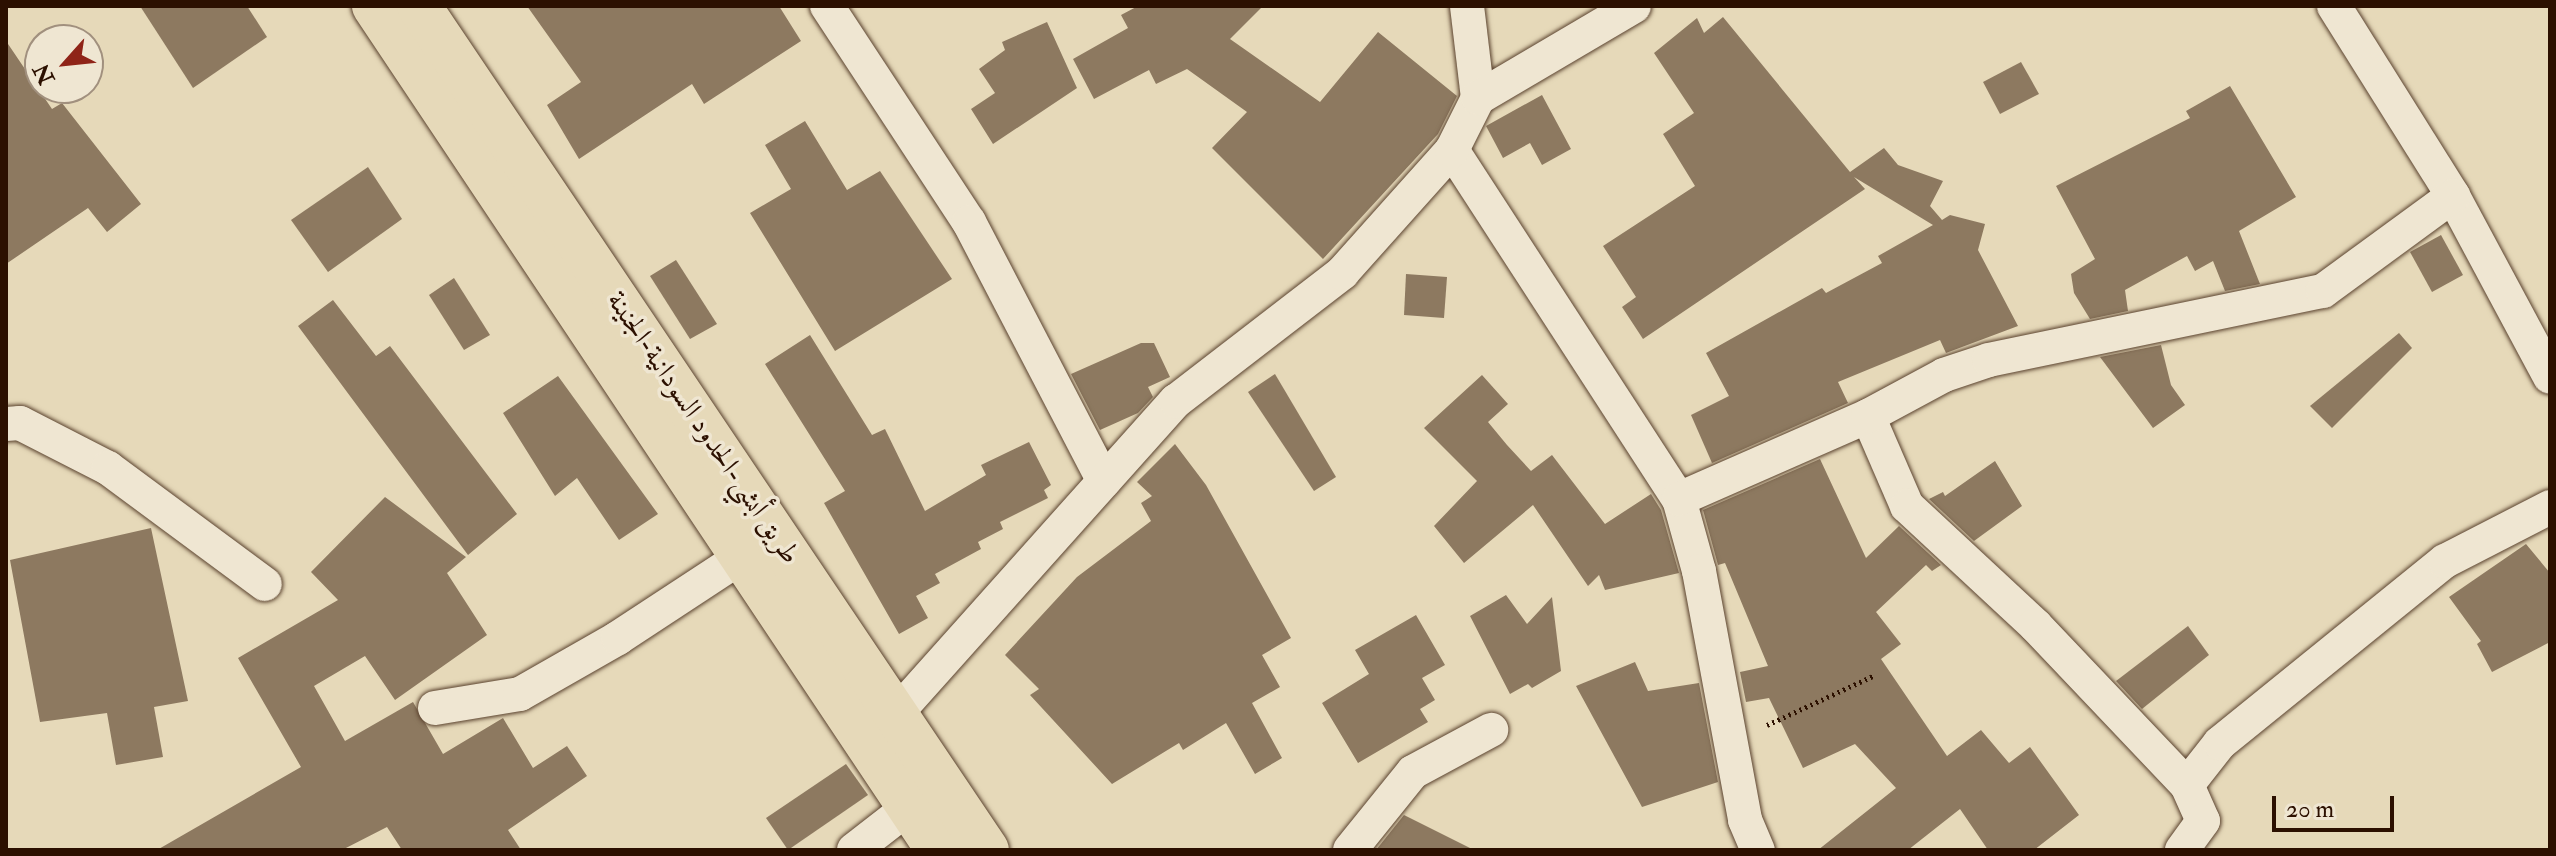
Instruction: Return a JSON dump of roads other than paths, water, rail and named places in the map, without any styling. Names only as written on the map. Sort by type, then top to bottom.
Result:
[{"type":"highway","points":[[374,6],[743,556],[878,728]]},
{"type":"highway","name":"طريق أبشي-الحدود السودانية-الجنينة","points":[[419,6],[878,728],[925,794],[987,850]]},
{"type":"highway","points":[[925,794],[938,850]]},
{"type":"street","points":[[827,6],[969,222],[1104,481]]},
{"type":"street","points":[[1467,6],[1478,98]]},
{"type":"street","points":[[878,728],[1176,401],[1342,273],[1452,150],[1478,98],[1634,6]]},
{"type":"street","points":[[2334,6],[2453,196],[2550,377]]},
{"type":"street","points":[[1452,150],[1679,499],[1733,741],[1745,820],[1758,850]]},
{"type":"street","points":[[1679,499],[1868,416],[1944,375],[1989,360],[2323,291],[2453,196]]},
{"type":"street","points":[[1868,416],[1907,506],[2035,625],[2187,785],[2203,821],[2182,850]]},
{"type":"street","points":[[6,424],[20,423],[108,468],[265,584]]},
{"type":"street","points":[[2187,785],[2220,743],[2445,561],[2550,507]]},
{"type":"street","points":[[435,708],[520,694],[618,638],[743,556]]},
{"type":"street","points":[[1350,850],[1413,772],[1491,730]]},
{"type":"street","points":[[854,850],[925,794]]}]
